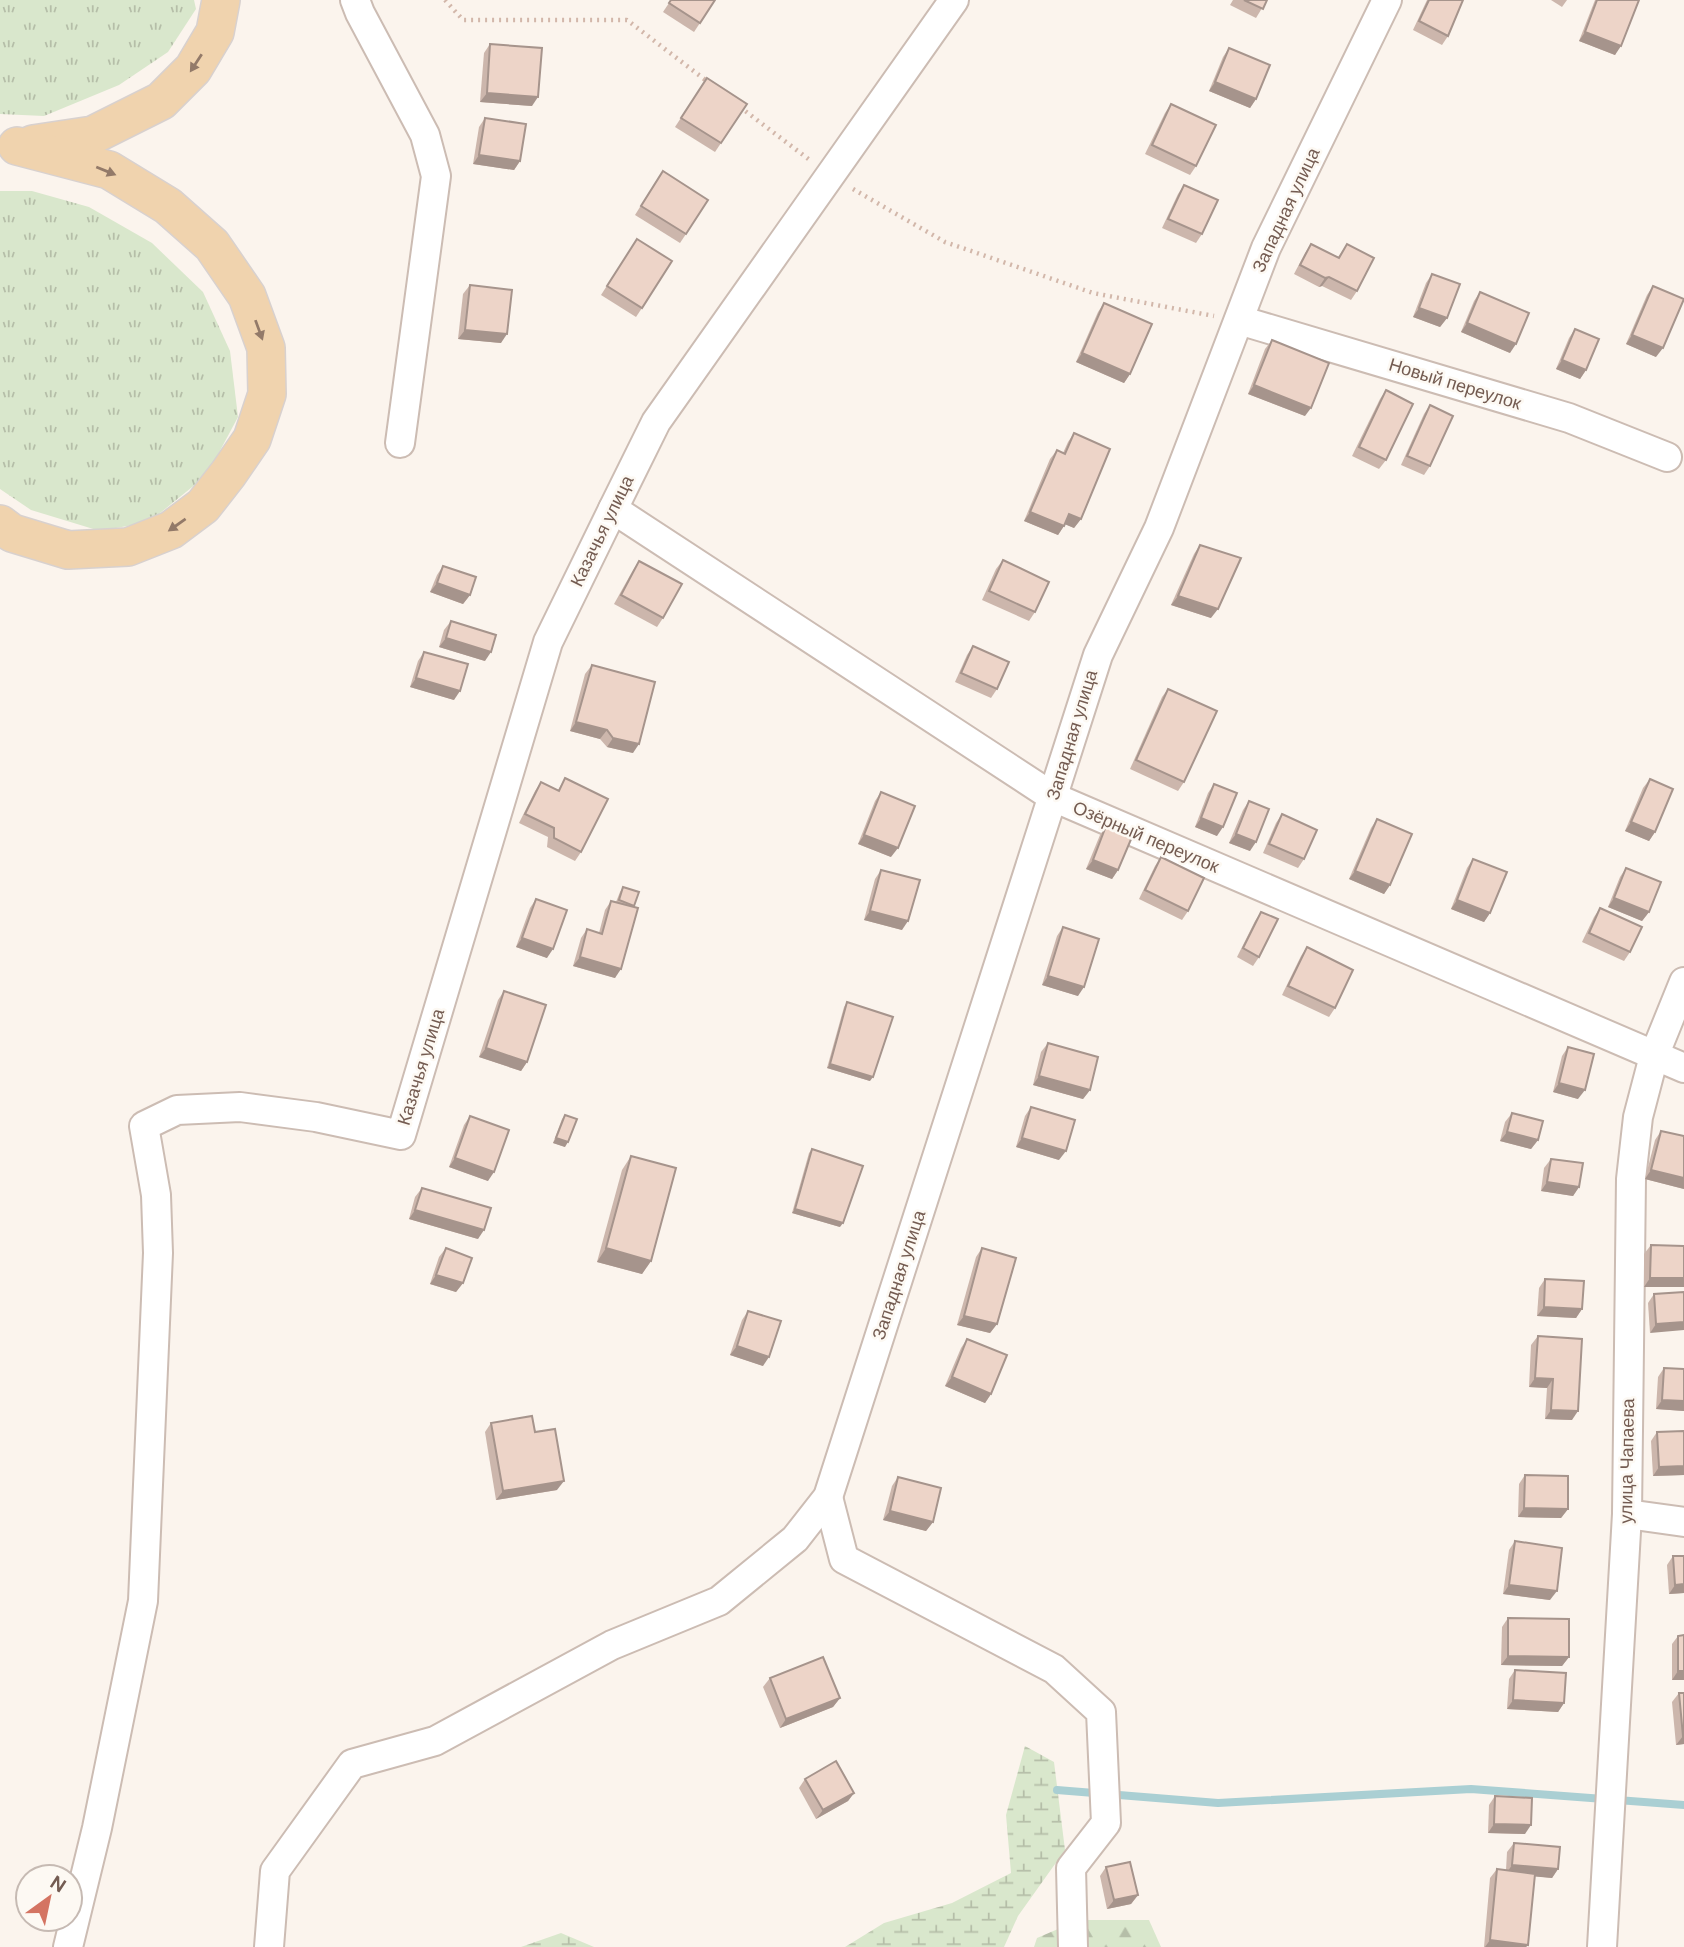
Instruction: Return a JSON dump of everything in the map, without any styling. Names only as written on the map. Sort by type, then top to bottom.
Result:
[{"type":"main road","points":[[9,146],[93,135],[161,101],[193,69],[215,32],[221,0]]},
{"type":"main road","points":[[0,524],[12,533],[68,550],[128,547],[171,530],[203,506],[228,474],[252,439],[267,394],[266,348],[247,296],[212,246],[168,206],[109,170],[9,146]]},
{"type":"street","points":[[355,0],[425,135],[436,176],[400,443]]},
{"type":"street","name":"Казачья улица","points":[[68,1947],[97,1828],[143,1601],[158,1253],[156,1195],[144,1126],[177,1110],[240,1107],[316,1117],[401,1135],[548,642],[656,422],[954,0]]},
{"type":"street","name":"Западная улица","points":[[828,1497],[1098,655],[1160,528],[1266,248],[1387,0]]},
{"type":"street","name":"Новый переулок","points":[[1239,320],[1569,418],[1668,457]]},
{"type":"street","name":"Озёрный переулок","points":[[613,509],[1053,797],[1684,1068]]},
{"type":"street","name":"улица Чапаева","points":[[1602,1947],[1627,1514],[1631,1179],[1639,1117],[1654,1056],[1684,982]]},
{"type":"street","points":[[269,1947],[275,1871],[352,1764],[435,1741],[612,1645],[719,1601],[795,1539],[828,1497]]},
{"type":"street","points":[[828,1497],[844,1559],[1054,1669],[1101,1712],[1106,1824],[1071,1868],[1073,1947]]},
{"type":"street","points":[[1627,1514],[1684,1522]]},
{"type":"green space","points":[[0,0],[194,0],[196,9],[168,52],[119,85],[44,116],[0,114]]},
{"type":"green space","points":[[0,191],[32,191],[89,207],[152,243],[203,292],[230,351],[238,417],[207,475],[149,522],[100,531],[31,510],[0,489]]},
{"type":"green space","points":[[1025,1746],[1054,1762],[1065,1850],[1018,1916],[1004,1947],[845,1947],[884,1923],[952,1903],[1011,1873],[1006,1815]]},
{"type":"green space","points":[[1079,1920],[1149,1920],[1161,1947],[1034,1947],[1037,1938]]},
{"type":"green space","points":[[561,1933],[594,1947],[521,1947]]},
{"type":"building","points":[[671,0],[715,0],[700,23],[669,3]]},
{"type":"building","points":[[1244,0],[1267,0],[1263,9]]},
{"type":"building","points":[[1429,0],[1463,0],[1448,36],[1419,21]]},
{"type":"building","points":[[1597,0],[1639,0],[1621,46],[1585,32]]},
{"type":"building","points":[[490,44],[542,48],[538,97],[487,93]]},
{"type":"building","points":[[1229,48],[1270,65],[1256,99],[1215,82]]},
{"type":"building","points":[[707,78],[747,104],[721,143],[681,118]]},
{"type":"building","points":[[1171,104],[1216,125],[1196,166],[1152,145]]},
{"type":"building","points":[[485,118],[526,124],[520,161],[479,155]]},
{"type":"building","points":[[663,171],[708,200],[686,234],[641,206]]},
{"type":"building","points":[[1184,185],[1218,200],[1202,234],[1168,219]]},
{"type":"building","points":[[637,239],[672,261],[642,308],[607,286]]},
{"type":"building","points":[[1311,244],[1339,258],[1347,244],[1374,258],[1357,291],[1300,265]]},
{"type":"building","points":[[1432,274],[1460,284],[1447,318],[1419,308]]},
{"type":"building","points":[[470,285],[512,290],[507,334],[465,330]]},
{"type":"building","points":[[1653,286],[1684,299],[1663,348],[1632,335]]},
{"type":"building","points":[[1480,292],[1529,313],[1516,344],[1467,323]]},
{"type":"building","points":[[1104,303],[1152,324],[1130,374],[1082,353]]},
{"type":"building","points":[[1575,329],[1599,339],[1586,370],[1562,360]]},
{"type":"building","points":[[1272,340],[1329,363],[1311,408],[1254,385]]},
{"type":"building","points":[[1386,390],[1413,404],[1386,460],[1359,447]]},
{"type":"building","points":[[1430,405],[1453,416],[1430,466],[1407,456]]},
{"type":"building","points":[[1074,433],[1110,449],[1081,519],[1069,514],[1064,526],[1030,512],[1057,450],[1065,454]]},
{"type":"building","points":[[1200,545],[1241,558],[1218,609],[1178,596]]},
{"type":"building","points":[[1003,560],[1049,582],[1035,612],[989,591]]},
{"type":"building","points":[[639,561],[682,584],[663,618],[621,595]]},
{"type":"building","points":[[443,566],[476,577],[470,595],[437,583]]},
{"type":"building","points":[[451,621],[496,635],[491,652],[446,638]]},
{"type":"building","points":[[973,646],[1009,662],[997,689],[961,673]]},
{"type":"building","points":[[424,652],[468,664],[460,691],[416,678]]},
{"type":"building","points":[[592,665],[655,682],[639,744],[613,738],[607,730],[576,722]]},
{"type":"building","points":[[1168,689],[1217,711],[1184,782],[1136,760]]},
{"type":"building","points":[[565,778],[608,799],[581,852],[554,838],[554,828],[525,814],[541,782],[559,791]]},
{"type":"building","points":[[1650,779],[1673,789],[1655,832],[1631,822]]},
{"type":"building","points":[[1214,784],[1237,793],[1223,827],[1201,818]]},
{"type":"building","points":[[881,792],[915,806],[898,848],[864,835]]},
{"type":"building","points":[[1249,801],[1269,809],[1256,842],[1236,834]]},
{"type":"building","points":[[1282,814],[1317,830],[1304,859],[1269,844]]},
{"type":"building","points":[[1377,819],[1412,834],[1390,885],[1355,871]]},
{"type":"building","points":[[1106,826],[1132,837],[1118,870],[1093,860]]},
{"type":"building","points":[[1161,857],[1204,878],[1188,911],[1145,890]]},
{"type":"building","points":[[1473,859],[1507,872],[1490,913],[1457,900]]},
{"type":"building","points":[[1626,868],[1661,882],[1649,912],[1614,898]]},
{"type":"building","points":[[881,870],[920,880],[908,921],[870,911]]},
{"type":"building","points":[[623,887],[639,892],[634,906],[619,900]]},
{"type":"building","points":[[536,899],[567,910],[553,949],[522,938]]},
{"type":"building","points":[[611,901],[638,908],[621,969],[580,957],[587,929],[602,934]]},
{"type":"building","points":[[1600,908],[1642,927],[1630,952],[1589,933]]},
{"type":"building","points":[[1261,912],[1278,919],[1259,957],[1243,948]]},
{"type":"building","points":[[1063,927],[1099,939],[1084,987],[1048,976]]},
{"type":"building","points":[[1307,947],[1353,970],[1335,1008],[1288,986]]},
{"type":"building","points":[[504,991],[546,1005],[527,1062],[486,1048]]},
{"type":"building","points":[[847,1002],[893,1017],[873,1077],[830,1064]]},
{"type":"building","points":[[1048,1043],[1098,1057],[1090,1090],[1039,1076]]},
{"type":"building","points":[[1568,1047],[1594,1054],[1585,1090],[1559,1083]]},
{"type":"building","points":[[1031,1107],[1075,1120],[1066,1151],[1022,1138]]},
{"type":"building","points":[[1512,1113],[1543,1121],[1538,1140],[1507,1132]]},
{"type":"building","points":[[565,1115],[577,1119],[568,1142],[556,1138]]},
{"type":"building","points":[[470,1116],[509,1130],[494,1172],[455,1158]]},
{"type":"building","points":[[1661,1131],[1684,1136],[1684,1178],[1651,1170]]},
{"type":"building","points":[[812,1149],[863,1166],[843,1223],[795,1209]]},
{"type":"building","points":[[631,1156],[676,1168],[651,1261],[606,1248]]},
{"type":"building","points":[[1551,1159],[1583,1163],[1579,1187],[1547,1182]]},
{"type":"building","points":[[422,1188],[491,1208],[484,1230],[415,1210]]},
{"type":"building","points":[[1651,1245],[1684,1246],[1684,1278],[1650,1278]]},
{"type":"building","points":[[446,1248],[472,1258],[463,1283],[436,1275]]},
{"type":"building","points":[[982,1248],[1016,1258],[997,1324],[964,1316]]},
{"type":"building","points":[[1545,1279],[1584,1281],[1582,1309],[1544,1307]]},
{"type":"building","points":[[1684,1292],[1684,1322],[1656,1324],[1654,1294]]},
{"type":"building","points":[[748,1311],[781,1321],[769,1357],[737,1346]]},
{"type":"building","points":[[1538,1336],[1582,1339],[1578,1411],[1551,1410],[1553,1379],[1535,1378]]},
{"type":"building","points":[[967,1339],[1007,1355],[991,1394],[952,1377]]},
{"type":"building","points":[[1664,1368],[1684,1369],[1684,1401],[1662,1400]]},
{"type":"building","points":[[532,1416],[535,1432],[555,1429],[564,1481],[503,1491],[491,1423]]},
{"type":"building","points":[[1684,1431],[1684,1466],[1659,1467],[1657,1432]]},
{"type":"building","points":[[1525,1475],[1568,1476],[1568,1509],[1524,1508]]},
{"type":"building","points":[[898,1477],[941,1488],[933,1522],[890,1511]]},
{"type":"building","points":[[1515,1541],[1562,1548],[1557,1591],[1509,1585]]},
{"type":"building","points":[[1673,1556],[1684,1556],[1684,1584],[1675,1585]]},
{"type":"building","points":[[1508,1618],[1569,1619],[1569,1657],[1508,1656]]},
{"type":"building","points":[[1684,1635],[1684,1671],[1678,1671],[1678,1636]]},
{"type":"building","points":[[823,1657],[840,1698],[786,1719],[770,1678]]},
{"type":"building","points":[[1515,1670],[1566,1673],[1564,1703],[1513,1700]]},
{"type":"building","points":[[1679,1693],[1684,1693],[1684,1736],[1683,1736]]},
{"type":"building","points":[[836,1761],[854,1793],[823,1810],[805,1779]]},
{"type":"building","points":[[1495,1796],[1532,1798],[1531,1825],[1494,1824]]},
{"type":"building","points":[[1514,1843],[1560,1847],[1558,1869],[1512,1865]]},
{"type":"building","points":[[1130,1862],[1138,1895],[1114,1900],[1106,1867]]},
{"type":"building","points":[[1497,1869],[1535,1874],[1528,1945],[1490,1940]]},
{"type":"waterway","points":[[1057,1790],[1218,1803],[1471,1789],[1684,1805]]}]
